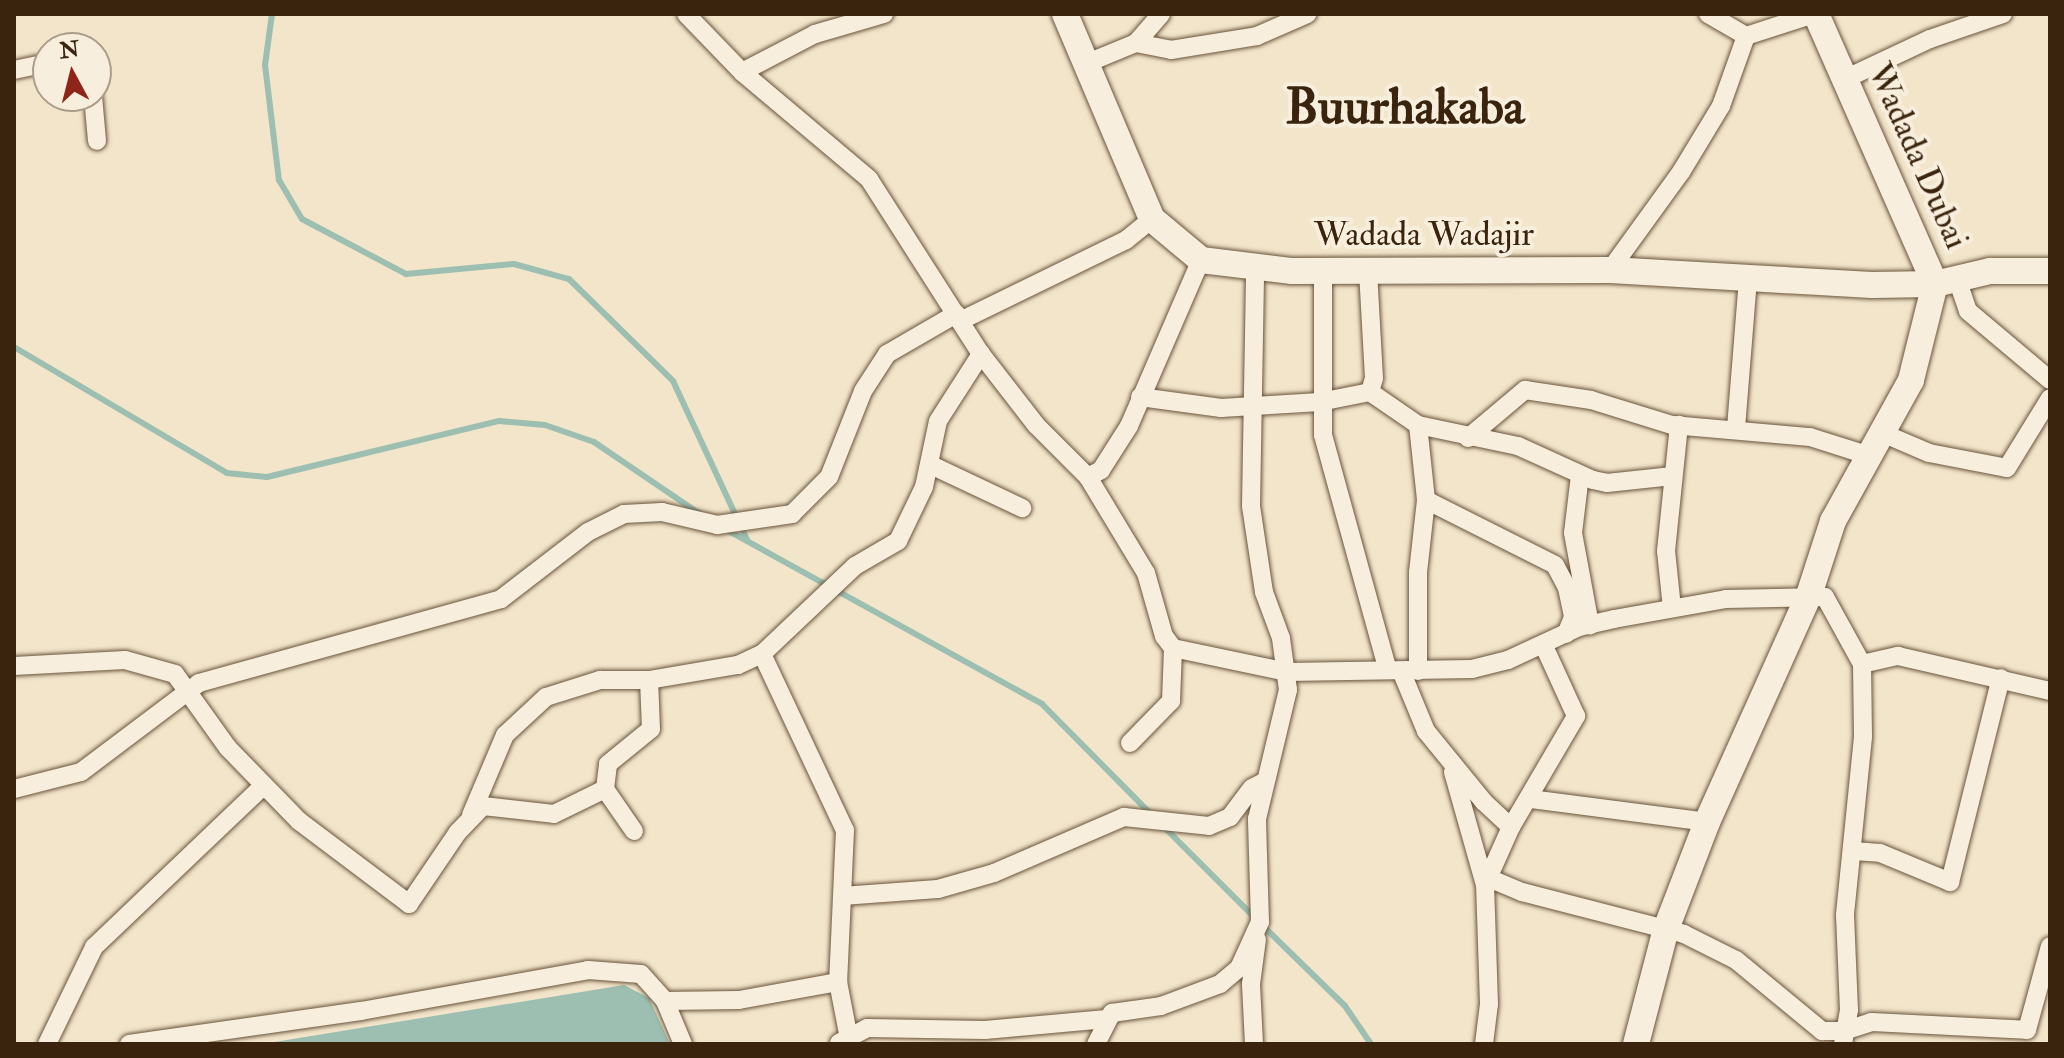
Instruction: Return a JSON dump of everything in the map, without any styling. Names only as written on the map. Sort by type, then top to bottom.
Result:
[{"type":"street","points":[[686,14],[742,72],[869,179],[981,354],[1036,425],[1088,477],[1146,573],[1164,636],[1173,648],[1171,701],[1130,743]]},
{"type":"street","points":[[742,72],[815,34],[884,14]]},
{"type":"street","points":[[1065,14],[1152,219],[1201,260],[1129,426],[1101,470],[1088,477]]},
{"type":"street","points":[[1085,64],[1136,43],[1161,14]]},
{"type":"street","points":[[1136,43],[1171,50],[1257,36],[1307,14]]},
{"type":"street","points":[[1708,14],[1746,36],[1815,14]]},
{"type":"street","name":"Wadada Dubai","points":[[1815,14],[1946,282]]},
{"type":"street","points":[[1845,79],[1922,42],[2003,14]]},
{"type":"street","points":[[1610,270],[1681,172],[1721,106],[1746,36]]},
{"type":"street","points":[[94,112],[97,141]]},
{"type":"street","points":[[14,789],[81,772],[187,690],[501,599],[588,532],[624,514],[672,513],[717,525],[792,514],[829,477],[873,371],[887,354],[1126,240],[1152,219]]},
{"type":"street","name":"Wadada Wadajir","points":[[1201,260],[1255,269],[1610,270],[1748,279],[1946,282],[1990,271],[2050,271]]},
{"type":"street","points":[[1254,1044],[1251,984],[1262,903],[1257,819],[1282,719],[1287,672],[1273,610],[1264,592],[1251,506],[1255,269]]},
{"type":"street","points":[[1323,271],[1320,402],[1334,478],[1403,671],[1413,708],[1449,761],[1511,827]]},
{"type":"street","points":[[1368,271],[1374,378],[1370,392]]},
{"type":"street","points":[[1736,428],[1748,279]]},
{"type":"street","points":[[1946,282],[1968,311],[2050,380]]},
{"type":"street","points":[[1636,1044],[1666,929],[1707,822],[1809,595],[1833,521],[1911,380],[1946,282]]},
{"type":"street","points":[[14,666],[137,662],[175,674],[263,786],[299,821],[409,904],[471,815],[505,735],[546,697],[600,680],[649,680],[714,671],[762,654],[855,566],[898,541],[931,465],[938,421],[981,354]]},
{"type":"street","points":[[1468,438],[1525,390],[1591,400],[1679,425],[1736,428],[1873,444],[2007,468],[2050,398]]},
{"type":"street","points":[[1140,397],[1195,408],[1253,407],[1320,402],[1370,392],[1418,425],[1468,438],[1518,446],[1564,463],[1580,475],[1607,483],[1673,476]]},
{"type":"street","points":[[1403,671],[1417,585],[1426,500],[1418,425]]},
{"type":"street","points":[[1672,608],[1666,551],[1679,425]]},
{"type":"street","points":[[931,465],[1022,508]]},
{"type":"street","points":[[1580,475],[1573,533],[1590,625]]},
{"type":"street","points":[[1426,500],[1555,565],[1573,617],[1566,634]]},
{"type":"street","points":[[1173,648],[1287,672],[1472,669],[1544,646],[1590,625],[1672,608],[1809,595],[1825,597],[1862,664],[1863,737],[1845,915],[1849,1010],[1843,1037]]},
{"type":"street","points":[[1488,882],[1511,827],[1531,799],[1576,716],[1544,646]]},
{"type":"street","points":[[762,654],[845,830],[838,982],[845,1042],[867,1028],[985,1030],[1107,1019]]},
{"type":"street","points":[[1862,664],[1898,656],[2050,691]]},
{"type":"street","points":[[1853,851],[1880,853],[1950,882],[2001,678]]},
{"type":"street","points":[[634,831],[605,789],[608,764],[651,729],[649,680]]},
{"type":"street","points":[[1449,761],[1488,882],[1489,1004],[1484,1044]]},
{"type":"street","points":[[842,896],[938,889],[994,873],[1124,817],[1209,826],[1230,817],[1252,788],[1264,782]]},
{"type":"street","points":[[47,1044],[94,947],[263,786]]},
{"type":"street","points":[[471,815],[483,806],[532,815],[554,814],[605,789]]},
{"type":"street","points":[[1531,799],[1707,822]]},
{"type":"street","points":[[1488,882],[1666,929],[1736,960],[1822,1031],[1843,1037],[1871,1022],[2031,1037],[2050,946]]},
{"type":"street","points":[[1096,1044],[1112,1013],[1190,998],[1220,984],[1239,968],[1256,936]]},
{"type":"street","points":[[129,1044],[361,1011],[588,970],[641,974],[665,1001],[683,1044]]},
{"type":"street","points":[[665,1001],[739,1000],[838,982]]},
{"type":"shaded area","points":[[624,985],[649,998],[670,1044],[262,1044]]},
{"type":"waterway","points":[[272,14],[265,65],[279,180],[302,219],[406,274],[514,264],[569,279],[673,381],[747,540]]},
{"type":"waterway","points":[[14,347],[227,473],[267,477],[499,421],[545,425],[594,442],[700,514]]},
{"type":"waterway","points":[[727,530],[1042,704],[1152,815]]},
{"type":"waterway","points":[[1163,826],[1254,917]]},
{"type":"waterway","points":[[1262,925],[1345,1006],[1371,1044]]},
{"type":"district","name":"Buurhakaba","points":[[1405,108]]}]
